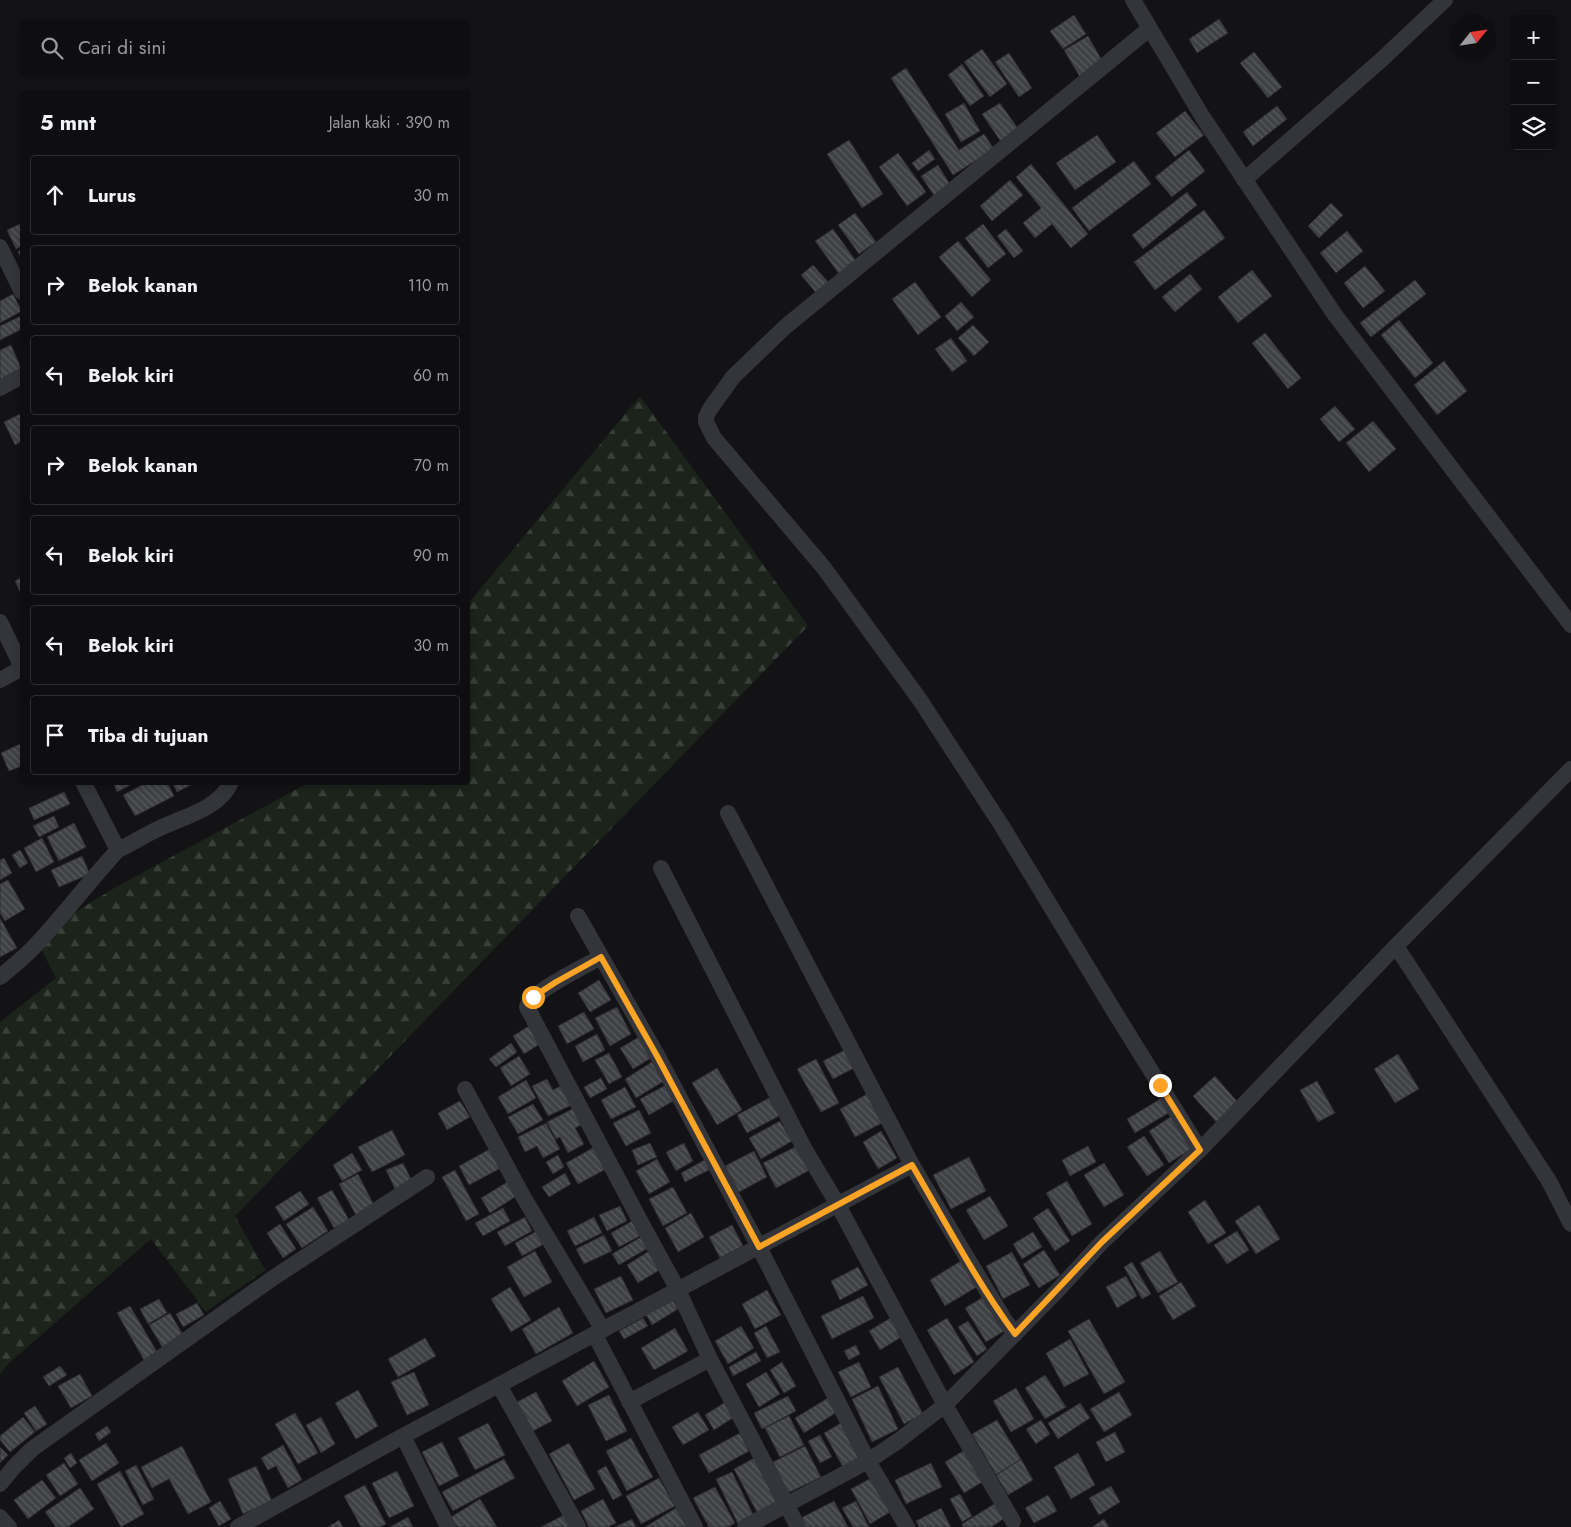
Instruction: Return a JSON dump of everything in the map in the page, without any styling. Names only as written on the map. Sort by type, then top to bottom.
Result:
[{"type":"street","points":[[1133,0],[1202,116],[1334,315],[1571,625]]},
{"type":"street","points":[[1244,180],[1379,62],[1445,0]]},
{"type":"street","points":[[1149,29],[785,327],[733,377],[705,419],[714,438],[824,568],[920,700],[1002,826],[1200,1150]]},
{"type":"street","points":[[0,247],[20,288]]},
{"type":"street","points":[[0,388],[20,377]]},
{"type":"street","points":[[0,622],[20,664]]},
{"type":"street","points":[[0,680],[20,669]]},
{"type":"street","points":[[745,1527],[786,1504],[823,1487],[868,1461],[945,1405],[1102,1242],[1200,1150],[1396,946],[1571,769]]},
{"type":"street","points":[[85,785],[118,850]]},
{"type":"street","points":[[0,977],[31,950],[118,850],[156,830],[212,805],[229,785]]},
{"type":"street","points":[[728,813],[912,1165],[1004,1319],[1015,1334]]},
{"type":"street","points":[[661,868],[804,1148],[838,1204],[945,1405],[1014,1520]]},
{"type":"street","points":[[578,916],[657,1056],[759,1247],[868,1461],[907,1527]]},
{"type":"street","points":[[1396,946],[1549,1181],[1571,1224]]},
{"type":"street","points":[[601,957],[533,997],[526,1007],[678,1290],[710,1359],[798,1527]]},
{"type":"street","points":[[465,1089],[599,1332],[629,1402],[695,1527]]},
{"type":"street","points":[[238,1527],[403,1436],[912,1165]]},
{"type":"street","points":[[0,1484],[32,1449],[273,1278],[427,1177]]},
{"type":"street","points":[[629,1402],[710,1359]]},
{"type":"street","points":[[499,1385],[578,1527]]},
{"type":"street","points":[[403,1436],[448,1527]]},
{"type":"street","points":[[0,1517],[9,1527]]},
{"type":"green space","points":[[640,396],[808,626],[235,1216],[265,1270],[206,1312],[151,1239],[7,1365],[0,1375],[0,1022],[56,978],[35,937],[116,887],[304,785],[470,785],[470,602]]},
{"type":"building","points":[[1074,15],[1086,34],[1063,49],[1050,31]]},
{"type":"building","points":[[1219,19],[1228,33],[1197,53],[1189,39]]},
{"type":"building","points":[[1088,36],[1104,64],[1080,77],[1064,50]]},
{"type":"building","points":[[982,49],[1007,84],[990,97],[964,62]]},
{"type":"building","points":[[1254,52],[1282,87],[1268,98],[1240,63]]},
{"type":"building","points":[[1009,53],[1032,88],[1019,97],[995,62]]},
{"type":"building","points":[[962,64],[984,96],[970,106],[948,75]]},
{"type":"building","points":[[906,68],[959,150],[984,134],[994,149],[953,175],[891,78]]},
{"type":"building","points":[[964,103],[980,131],[961,142],[945,114]]},
{"type":"building","points":[[1000,103],[1019,130],[1001,142],[982,114]]},
{"type":"building","points":[[1277,106],[1287,119],[1253,146],[1243,132]]},
{"type":"building","points":[[1185,111],[1204,135],[1175,157],[1156,133]]},
{"type":"building","points":[[1097,135],[1116,162],[1075,190],[1056,163]]},
{"type":"building","points":[[849,140],[883,194],[862,208],[827,154]]},
{"type":"building","points":[[929,150],[935,159],[918,171],[912,163]]},
{"type":"building","points":[[1189,150],[1205,171],[1172,197],[1155,177]]},
{"type":"building","points":[[898,153],[926,192],[907,206],[879,167]]},
{"type":"building","points":[[1134,161],[1151,184],[1089,231],[1072,208]]},
{"type":"building","points":[[1031,164],[1088,234],[1071,248],[1052,224],[1035,238],[1023,223],[1041,208],[1016,177]]},
{"type":"building","points":[[938,165],[951,186],[935,197],[921,176]]},
{"type":"building","points":[[1010,180],[1023,195],[992,221],[980,206]]},
{"type":"building","points":[[1187,192],[1197,205],[1143,249],[1132,235]]},
{"type":"building","points":[[1331,203],[1343,215],[1319,238],[1308,226]]},
{"type":"building","points":[[1204,210],[1225,238],[1155,290],[1134,262]]},
{"type":"building","points":[[855,213],[876,242],[859,254],[838,225]]},
{"type":"building","points":[[20,224],[20,247],[16,249],[7,230]]},
{"type":"building","points":[[983,224],[1006,254],[988,268],[965,238]]},
{"type":"building","points":[[833,229],[856,261],[839,274],[815,241]]},
{"type":"building","points":[[1006,229],[1023,251],[1014,258],[997,236]]},
{"type":"building","points":[[1347,231],[1363,251],[1336,273],[1320,253]]},
{"type":"building","points":[[958,241],[991,280],[972,297],[939,257]]},
{"type":"building","points":[[813,265],[830,284],[818,295],[801,275]]},
{"type":"building","points":[[1365,266],[1385,291],[1363,308],[1344,283]]},
{"type":"building","points":[[1252,270],[1272,296],[1238,323],[1218,297]]},
{"type":"building","points":[[1190,274],[1202,289],[1175,312],[1162,297]]},
{"type":"building","points":[[1415,280],[1426,294],[1371,337],[1360,323]]},
{"type":"building","points":[[915,282],[941,317],[918,335],[892,299]]},
{"type":"building","points":[[13,294],[20,307],[20,312],[0,323],[0,301]]},
{"type":"building","points":[[961,302],[974,317],[957,331],[945,316]]},
{"type":"building","points":[[20,316],[20,330],[0,340],[0,326]]},
{"type":"building","points":[[1399,320],[1433,363],[1415,378],[1381,335]]},
{"type":"building","points":[[973,325],[989,342],[974,356],[958,338]]},
{"type":"building","points":[[1265,333],[1301,378],[1288,389],[1252,343]]},
{"type":"building","points":[[951,338],[967,361],[952,372],[935,349]]},
{"type":"building","points":[[11,345],[20,365],[20,371],[0,380],[0,350]]},
{"type":"building","points":[[1444,361],[1467,391],[1437,415],[1414,385]]},
{"type":"building","points":[[1335,406],[1355,429],[1339,442],[1320,419]]},
{"type":"building","points":[[20,414],[20,442],[15,445],[4,422]]},
{"type":"building","points":[[1373,421],[1396,449],[1369,472],[1346,443]]},
{"type":"building","points":[[20,578],[20,592],[15,581]]},
{"type":"building","points":[[20,744],[20,767],[9,771],[1,753]]},
{"type":"building","points":[[114,785],[130,785],[117,792]]},
{"type":"building","points":[[142,785],[168,785],[174,796],[135,816],[123,795]]},
{"type":"building","points":[[174,785],[191,785],[177,792]]},
{"type":"building","points":[[64,792],[70,804],[34,820],[29,808]]},
{"type":"building","points":[[54,816],[59,827],[39,837],[33,826]]},
{"type":"building","points":[[74,823],[86,847],[59,861],[47,837]]},
{"type":"building","points":[[42,838],[54,862],[36,872],[24,848]]},
{"type":"building","points":[[20,850],[28,863],[20,868],[12,855]]},
{"type":"building","points":[[82,856],[90,874],[59,887],[51,870]]},
{"type":"building","points":[[4,858],[12,873],[0,880],[0,860]]},
{"type":"building","points":[[8,880],[25,909],[5,921],[0,913],[0,884]]},
{"type":"building","points":[[0,918],[17,948],[0,957]]},
{"type":"building","points":[[599,980],[611,1000],[590,1012],[578,993]]},
{"type":"building","points":[[617,1007],[631,1034],[610,1046],[595,1018]]},
{"type":"building","points":[[584,1012],[594,1029],[567,1044],[558,1026]]},
{"type":"building","points":[[532,1024],[543,1042],[524,1054],[513,1036]]},
{"type":"building","points":[[597,1034],[605,1050],[583,1062],[575,1046]]},
{"type":"building","points":[[639,1037],[651,1058],[633,1069],[620,1048]]},
{"type":"building","points":[[511,1043],[517,1052],[496,1067],[489,1059]]},
{"type":"building","points":[[847,1049],[856,1067],[833,1079],[823,1061]]},
{"type":"building","points":[[609,1053],[622,1077],[609,1084],[595,1060]]},
{"type":"building","points":[[1398,1054],[1419,1089],[1395,1103],[1374,1069]]},
{"type":"building","points":[[519,1056],[530,1074],[511,1086],[500,1068]]},
{"type":"building","points":[[816,1059],[839,1103],[821,1112],[797,1069]]},
{"type":"building","points":[[652,1062],[664,1081],[636,1098],[625,1079]]},
{"type":"building","points":[[717,1068],[742,1110],[717,1125],[692,1083]]},
{"type":"building","points":[[1215,1076],[1241,1106],[1219,1125],[1193,1096]]},
{"type":"building","points":[[601,1078],[607,1089],[590,1098],[584,1087]]},
{"type":"building","points":[[547,1079],[553,1090],[566,1083],[576,1103],[548,1116],[532,1086]]},
{"type":"building","points":[[526,1080],[536,1098],[508,1114],[498,1097]]},
{"type":"building","points":[[1317,1081],[1335,1113],[1318,1122],[1300,1090]]},
{"type":"building","points":[[666,1085],[675,1100],[649,1115],[640,1099]]},
{"type":"building","points":[[625,1087],[636,1107],[611,1119],[601,1100]]},
{"type":"building","points":[[869,1093],[884,1122],[855,1137],[840,1109]]},
{"type":"building","points":[[769,1098],[779,1116],[747,1133],[737,1115]]},
{"type":"building","points":[[1162,1098],[1170,1112],[1135,1133],[1127,1119]]},
{"type":"building","points":[[460,1101],[470,1117],[447,1130],[438,1113]]},
{"type":"building","points":[[533,1104],[543,1120],[518,1134],[508,1117]]},
{"type":"building","points":[[576,1107],[585,1123],[575,1128],[584,1144],[568,1153],[560,1137],[556,1139],[547,1122]]},
{"type":"building","points":[[639,1110],[651,1133],[626,1146],[613,1123]]},
{"type":"building","points":[[1172,1116],[1193,1148],[1169,1163],[1149,1131]]},
{"type":"building","points":[[780,1121],[792,1141],[761,1159],[749,1138]]},
{"type":"building","points":[[546,1123],[560,1149],[543,1158],[537,1146],[525,1152],[518,1137]]},
{"type":"building","points":[[392,1130],[405,1155],[372,1172],[358,1147]]},
{"type":"building","points":[[881,1131],[897,1158],[878,1169],[863,1142]]},
{"type":"building","points":[[1144,1136],[1164,1165],[1147,1176],[1127,1147]]},
{"type":"building","points":[[650,1143],[657,1157],[638,1165],[632,1150]]},
{"type":"building","points":[[684,1143],[693,1161],[676,1171],[666,1152]]},
{"type":"building","points":[[598,1145],[610,1167],[578,1184],[566,1163]]},
{"type":"building","points":[[797,1146],[810,1170],[776,1188],[763,1163]]},
{"type":"building","points":[[1088,1146],[1096,1162],[1070,1176],[1062,1160]]},
{"type":"building","points":[[490,1149],[501,1168],[469,1185],[459,1166]]},
{"type":"building","points":[[754,1151],[767,1177],[739,1192],[725,1166]]},
{"type":"building","points":[[352,1153],[362,1170],[342,1181],[333,1165]]},
{"type":"building","points":[[558,1155],[564,1167],[553,1174],[546,1162]]},
{"type":"building","points":[[710,1157],[715,1167],[685,1182],[681,1173]]},
{"type":"building","points":[[969,1157],[986,1191],[951,1209],[933,1175]]},
{"type":"building","points":[[657,1159],[670,1182],[649,1194],[636,1171]]},
{"type":"building","points":[[403,1163],[413,1183],[396,1191],[386,1170]]},
{"type":"building","points":[[1104,1163],[1124,1195],[1104,1207],[1084,1175]]},
{"type":"building","points":[[455,1170],[479,1214],[466,1221],[442,1177]]},
{"type":"building","points":[[565,1173],[571,1184],[549,1197],[542,1187]]},
{"type":"building","points":[[358,1174],[376,1209],[358,1219],[339,1184]]},
{"type":"building","points":[[509,1181],[518,1195],[490,1213],[481,1198]]},
{"type":"building","points":[[1067,1181],[1092,1224],[1072,1236],[1046,1193]]},
{"type":"building","points":[[673,1187],[687,1213],[663,1226],[649,1199]]},
{"type":"building","points":[[332,1190],[349,1220],[334,1228],[317,1198]]},
{"type":"building","points":[[300,1191],[309,1204],[284,1221],[275,1207]]},
{"type":"building","points":[[990,1196],[1008,1226],[984,1240],[966,1210]]},
{"type":"building","points":[[1205,1200],[1226,1233],[1208,1244],[1188,1212]]},
{"type":"building","points":[[1259,1205],[1280,1239],[1256,1254],[1235,1221]]},
{"type":"building","points":[[620,1206],[627,1221],[607,1231],[599,1215]]},
{"type":"building","points":[[313,1207],[328,1231],[302,1248],[286,1224]]},
{"type":"building","points":[[503,1208],[510,1221],[483,1236],[475,1223]]},
{"type":"building","points":[[1048,1208],[1070,1241],[1055,1251],[1033,1218]]},
{"type":"building","points":[[691,1213],[704,1237],[678,1252],[665,1228]]},
{"type":"building","points":[[525,1217],[532,1231],[505,1246],[497,1232]]},
{"type":"building","points":[[594,1217],[602,1233],[575,1246],[567,1231]]},
{"type":"building","points":[[632,1221],[640,1236],[619,1247],[611,1233]]},
{"type":"building","points":[[280,1224],[296,1249],[283,1258],[267,1233]]},
{"type":"building","points":[[732,1225],[743,1246],[720,1258],[709,1237]]},
{"type":"building","points":[[537,1231],[544,1244],[522,1256],[515,1243]]},
{"type":"building","points":[[1237,1231],[1249,1250],[1227,1264],[1214,1245]]},
{"type":"building","points":[[1033,1232],[1042,1247],[1022,1259],[1013,1244]]},
{"type":"building","points":[[604,1235],[612,1251],[584,1264],[576,1249]]},
{"type":"building","points":[[641,1237],[648,1248],[619,1265],[612,1254]]},
{"type":"building","points":[[1044,1250],[1060,1275],[1039,1288],[1023,1264]]},
{"type":"building","points":[[535,1251],[552,1282],[524,1297],[507,1267]]},
{"type":"building","points":[[649,1251],[661,1269],[638,1283],[627,1265]]},
{"type":"building","points":[[1160,1251],[1178,1282],[1158,1293],[1140,1263]]},
{"type":"building","points":[[1012,1252],[1030,1285],[1003,1299],[986,1266]]},
{"type":"building","points":[[964,1259],[980,1285],[945,1306],[930,1280]]},
{"type":"building","points":[[1132,1262],[1151,1294],[1142,1299],[1124,1267]]},
{"type":"building","points":[[858,1267],[868,1285],[840,1300],[831,1281]]},
{"type":"building","points":[[621,1276],[633,1300],[606,1313],[594,1289]]},
{"type":"building","points":[[1126,1276],[1137,1296],[1117,1308],[1106,1287]]},
{"type":"building","points":[[1181,1282],[1196,1306],[1173,1320],[1159,1296]]},
{"type":"building","points":[[510,1287],[531,1320],[511,1332],[491,1299]]},
{"type":"building","points":[[767,1290],[781,1315],[755,1329],[742,1304]]},
{"type":"building","points":[[670,1295],[678,1309],[652,1325],[644,1311]]},
{"type":"building","points":[[863,1296],[874,1318],[832,1339],[821,1316]]},
{"type":"building","points":[[985,1296],[1006,1330],[986,1342],[965,1308]]},
{"type":"building","points":[[159,1299],[167,1313],[148,1324],[140,1309]]},
{"type":"building","points":[[197,1303],[204,1315],[183,1327],[176,1314]]},
{"type":"building","points":[[130,1306],[157,1352],[144,1360],[117,1313]]},
{"type":"building","points":[[559,1307],[573,1333],[536,1354],[522,1329]]},
{"type":"building","points":[[170,1313],[185,1338],[164,1350],[149,1325]]},
{"type":"building","points":[[892,1317],[903,1336],[880,1350],[869,1331]]},
{"type":"building","points":[[643,1318],[648,1326],[624,1339],[619,1331]]},
{"type":"building","points":[[947,1318],[974,1362],[954,1375],[927,1330]]},
{"type":"building","points":[[1089,1319],[1125,1382],[1104,1394],[1068,1331]]},
{"type":"building","points":[[968,1321],[987,1349],[977,1356],[958,1327]]},
{"type":"building","points":[[741,1326],[754,1348],[728,1364],[715,1341]]},
{"type":"building","points":[[766,1326],[780,1352],[767,1358],[754,1333]]},
{"type":"building","points":[[675,1328],[688,1351],[654,1370],[641,1348]]},
{"type":"building","points":[[425,1338],[436,1356],[398,1377],[388,1359]]},
{"type":"building","points":[[1070,1339],[1089,1374],[1064,1387],[1046,1353]]},
{"type":"building","points":[[856,1345],[860,1354],[849,1360],[844,1351]]},
{"type":"building","points":[[756,1352],[761,1361],[733,1376],[729,1367]]},
{"type":"building","points":[[594,1361],[609,1387],[577,1406],[562,1381]]},
{"type":"building","points":[[782,1362],[796,1386],[784,1393],[770,1370]]},
{"type":"building","points":[[859,1362],[871,1387],[851,1397],[838,1372]]},
{"type":"building","points":[[60,1366],[67,1375],[49,1386],[43,1377]]},
{"type":"building","points":[[898,1367],[923,1414],[904,1424],[879,1377]]},
{"type":"building","points":[[414,1372],[429,1405],[407,1415],[391,1382]]},
{"type":"building","points":[[766,1372],[780,1394],[759,1407],[746,1384]]},
{"type":"building","points":[[80,1374],[92,1396],[71,1408],[58,1386]]},
{"type":"building","points":[[1045,1375],[1066,1407],[1045,1419],[1025,1388]]},
{"type":"building","points":[[878,1386],[898,1429],[872,1442],[852,1399]]},
{"type":"building","points":[[1016,1388],[1034,1419],[1011,1432],[993,1401]]},
{"type":"building","points":[[358,1390],[378,1426],[356,1439],[335,1403]]},
{"type":"building","points":[[536,1392],[552,1421],[533,1431],[517,1402]]},
{"type":"building","points":[[1119,1392],[1132,1415],[1104,1432],[1090,1409]]},
{"type":"building","points":[[609,1395],[627,1431],[606,1441],[588,1405]]},
{"type":"building","points":[[788,1396],[796,1411],[762,1429],[754,1413]]},
{"type":"building","points":[[828,1398],[837,1412],[804,1433],[795,1418]]},
{"type":"building","points":[[727,1401],[736,1416],[714,1430],[705,1415]]},
{"type":"building","points":[[1080,1403],[1090,1418],[1058,1439],[1048,1423]]},
{"type":"building","points":[[35,1406],[47,1424],[36,1431],[24,1413]]},
{"type":"building","points":[[698,1412],[709,1430],[683,1445],[672,1427]]},
{"type":"building","points":[[295,1413],[318,1453],[298,1464],[275,1424]]},
{"type":"building","points":[[789,1416],[804,1445],[780,1457],[765,1428]]},
{"type":"building","points":[[23,1417],[35,1432],[10,1452],[0,1440],[0,1436]]},
{"type":"building","points":[[321,1417],[335,1444],[321,1453],[306,1425]]},
{"type":"building","points":[[997,1420],[1021,1459],[996,1475],[972,1434]]},
{"type":"building","points":[[1041,1420],[1050,1434],[1036,1444],[1026,1429]]},
{"type":"building","points":[[843,1422],[863,1456],[843,1467],[824,1433]]},
{"type":"building","points":[[488,1423],[505,1455],[475,1470],[458,1438]]},
{"type":"building","points":[[107,1426],[111,1432],[99,1441],[95,1434]]},
{"type":"building","points":[[1115,1432],[1125,1452],[1106,1462],[1096,1442]]},
{"type":"building","points":[[740,1433],[749,1451],[709,1473],[699,1455]]},
{"type":"building","points":[[820,1435],[832,1457],[820,1463],[808,1441]]},
{"type":"building","points":[[631,1438],[653,1477],[627,1491],[606,1451]]},
{"type":"building","points":[[442,1442],[459,1476],[439,1486],[422,1452]]},
{"type":"building","points":[[106,1443],[119,1463],[92,1481],[79,1460]]},
{"type":"building","points":[[569,1443],[595,1489],[574,1500],[549,1454]]},
{"type":"building","points":[[283,1445],[302,1480],[288,1488],[276,1466],[268,1470],[261,1458]]},
{"type":"building","points":[[182,1446],[211,1502],[188,1514],[169,1479],[152,1488],[141,1467]]},
{"type":"building","points":[[805,1446],[821,1477],[788,1493],[773,1462]]},
{"type":"building","points":[[0,1447],[8,1455],[0,1463]]},
{"type":"building","points":[[968,1448],[987,1479],[964,1493],[945,1462]]},
{"type":"building","points":[[71,1453],[77,1463],[70,1468],[64,1458]]},
{"type":"building","points":[[1078,1453],[1095,1485],[1071,1499],[1054,1467]]},
{"type":"building","points":[[758,1456],[784,1505],[760,1518],[734,1469]]},
{"type":"building","points":[[504,1459],[515,1478],[453,1511],[442,1492]]},
{"type":"building","points":[[1021,1459],[1033,1480],[1008,1495],[996,1475]]},
{"type":"building","points":[[64,1463],[78,1484],[60,1496],[46,1475]]},
{"type":"building","points":[[931,1463],[942,1487],[906,1504],[895,1480]]},
{"type":"building","points":[[136,1465],[154,1499],[143,1505],[125,1471]]},
{"type":"building","points":[[256,1466],[272,1501],[243,1514],[228,1479]]},
{"type":"building","points":[[606,1466],[622,1495],[613,1500],[597,1471]]},
{"type":"building","points":[[120,1471],[144,1514],[121,1527],[97,1484]]},
{"type":"building","points":[[397,1471],[414,1506],[389,1518],[372,1483]]},
{"type":"building","points":[[732,1472],[754,1516],[738,1524],[716,1479]]},
{"type":"building","points":[[873,1477],[892,1511],[870,1524],[851,1489]]},
{"type":"building","points":[[659,1478],[675,1506],[641,1524],[626,1496]]},
{"type":"building","points":[[42,1480],[56,1498],[28,1519],[14,1500]]},
{"type":"building","points":[[365,1485],[386,1524],[380,1527],[361,1527],[344,1496]]},
{"type":"building","points":[[1111,1486],[1120,1502],[1099,1515],[1089,1498]]},
{"type":"building","points":[[715,1487],[735,1523],[728,1527],[709,1527],[693,1498]]},
{"type":"building","points":[[80,1488],[94,1509],[68,1527],[56,1527],[45,1512]]},
{"type":"building","points":[[960,1494],[972,1516],[962,1522],[950,1499]]},
{"type":"building","points":[[1048,1495],[1057,1511],[1034,1523],[1025,1508]]},
{"type":"building","points":[[480,1499],[497,1527],[457,1527],[451,1517]]},
{"type":"building","points":[[603,1499],[616,1523],[608,1527],[589,1527],[581,1511]]},
{"type":"building","points":[[220,1501],[231,1519],[219,1526],[209,1508]]},
{"type":"building","points":[[834,1501],[848,1527],[803,1527],[799,1519]]},
{"type":"building","points":[[856,1501],[869,1527],[853,1527],[842,1508]]},
{"type":"building","points":[[999,1501],[1008,1516],[991,1527],[963,1527],[962,1524]]},
{"type":"building","points":[[676,1508],[687,1526],[645,1527]]},
{"type":"building","points":[[941,1508],[951,1527],[919,1527],[916,1521]]},
{"type":"building","points":[[566,1514],[573,1527],[541,1527]]},
{"type":"building","points":[[408,1517],[413,1527],[390,1527]]},
{"type":"building","points":[[632,1519],[636,1527],[615,1527]]},
{"type":"building","points":[[1104,1519],[1109,1527],[1092,1527]]},
{"type":"building","points":[[339,1520],[343,1527],[328,1527]]},
{"type":"route","points":[[533,997],[601,957],[657,1056],[759,1247],[912,1165],[1004,1319],[1015,1334],[1102,1242],[1200,1150],[1160,1085]]}]
